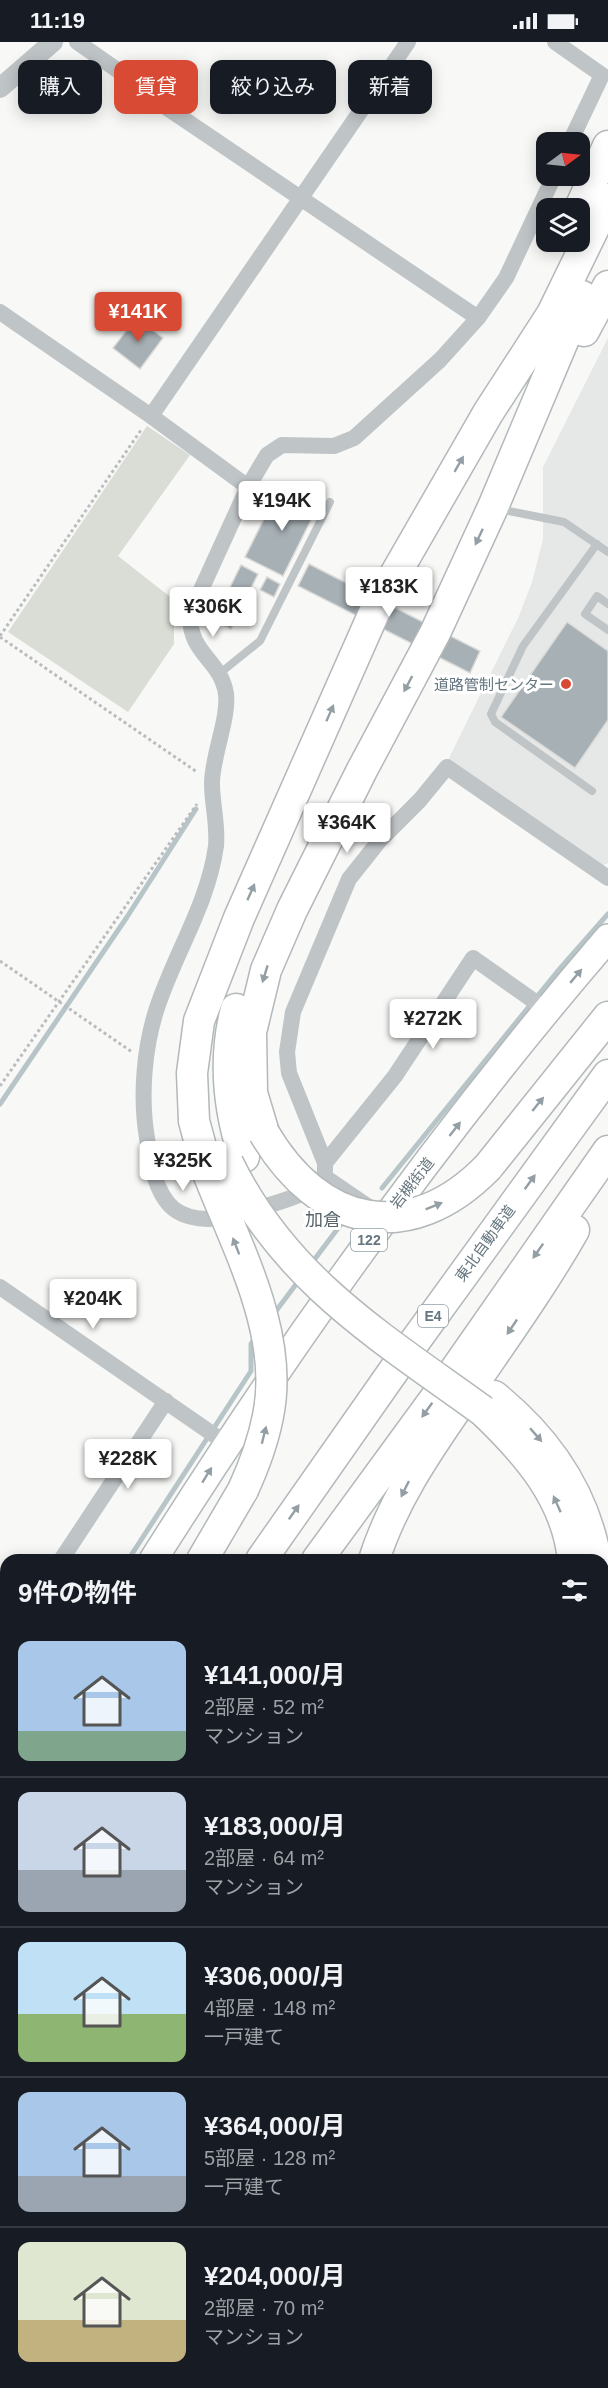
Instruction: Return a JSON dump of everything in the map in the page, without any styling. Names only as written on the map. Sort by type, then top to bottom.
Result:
[{"type":"highway","points":[[584,198],[608,146]]},
{"type":"highway","points":[[573,1554],[572,1544],[557,1503],[538,1469],[488,1403],[360,1297],[306,1248],[274,1210],[226,1164],[194,1121],[192,1073],[199,1020],[377,606],[488,413],[552,314],[608,199]]},
{"type":"highway","points":[[608,242],[572,317],[525,425],[493,507],[435,633],[362,770],[292,910],[266,970],[251,1032],[252,1093],[264,1134],[276,1155],[302,1185],[328,1203],[359,1214],[396,1217],[415,1213],[447,1200],[488,1167],[608,1017]]},
{"type":"highway","points":[[488,413],[560,252]]},
{"type":"highway","points":[[525,425],[587,325],[608,286]]},
{"type":"highway","points":[[206,1554],[243,1490],[259,1453],[269,1414],[268,1347],[252,1288],[226,1164],[230,1106],[228,1070],[231,1028],[248,962],[274,906],[311,843],[362,770]]},
{"type":"highway","name":"岩槻街道","points":[[156,1554],[215,1436],[385,1217],[608,938]]},
{"type":"highway","name":"東北自動車道","points":[[265,1554],[397,1366],[608,1075]]},
{"type":"highway","points":[[321,1554],[439,1393],[608,1151]]},
{"type":"highway","points":[[376,1554],[381,1537],[413,1472],[553,1266],[608,1170]]},
{"type":"highway","points":[[488,1403],[522,1419],[553,1455],[576,1493],[587,1519],[595,1554]]},
{"type":"street","points":[[0,88],[53,42]]},
{"type":"street","points":[[77,42],[146,90],[151,98],[478,318]]},
{"type":"street","points":[[151,416],[408,42]]},
{"type":"street","points":[[555,42],[602,75],[575,132]]},
{"type":"street","points":[[548,1011],[472,958],[395,1076],[325,1170],[320,1185],[297,1196],[210,1219],[189,1216],[173,1208],[157,1182],[146,1137],[144,1096],[147,1058],[157,1009],[208,885],[216,847],[217,822],[212,783],[226,695],[219,674],[189,631],[190,614],[248,487],[267,455],[282,445],[334,446],[354,438],[440,360],[478,318],[506,278],[549,186]]},
{"type":"street","points":[[0,312],[151,416],[248,487]]},
{"type":"street","points":[[385,1217],[325,1170],[289,1073],[287,1052],[292,1012],[349,879],[380,840],[420,800],[447,767],[608,878]]},
{"type":"street","points":[[0,1287],[215,1436]]},
{"type":"street","points":[[65,1554],[166,1401]]},
{"type":"lane","points":[[219,674],[260,640],[330,502]]},
{"type":"lane","points":[[493,507],[564,522],[608,552]]},
{"type":"lane","points":[[592,791],[495,722],[491,714],[523,646],[597,544]]},
{"type":"lane","points":[[608,604],[597,596],[585,614],[608,630]]},
{"type":"path","points":[[0,1086],[212,783],[0,637],[151,416]]},
{"type":"path","points":[[0,961],[138,1056],[147,1058]]},
{"type":"shaded area","points":[[608,338],[608,863],[601,866],[448,760],[519,616],[532,582],[543,539],[543,467]]},
{"type":"shaded area","points":[[147,426],[190,455],[118,556],[174,600],[174,644],[128,712],[8,632]]},
{"type":"building","points":[[136,318],[163,338],[140,369],[113,348]]},
{"type":"building","points":[[280,487],[318,506],[283,576],[245,557]]},
{"type":"building","points":[[309,564],[480,651],[470,673],[298,586]]},
{"type":"building","points":[[241,565],[258,574],[231,629],[214,620]]},
{"type":"building","points":[[267,577],[280,584],[274,597],[260,590]]},
{"type":"building","name":"道路管制センター","points":[[567,622],[608,651],[608,720],[575,768],[501,717]]},
{"type":"waterway","points":[[0,1104],[127,917],[196,809]]},
{"type":"waterway","points":[[382,1188],[557,972],[608,914]]},
{"type":"waterway","points":[[311,1264],[345,1219]]},
{"type":"waterway","points":[[273,1315],[300,1279]]},
{"type":"waterway","points":[[132,1554],[251,1371],[251,1344],[256,1337]]},
{"type":"place","name":"道路管制センター","points":[[566,684]]},
{"type":"district","name":"加倉","points":[[323,1220]]}]
